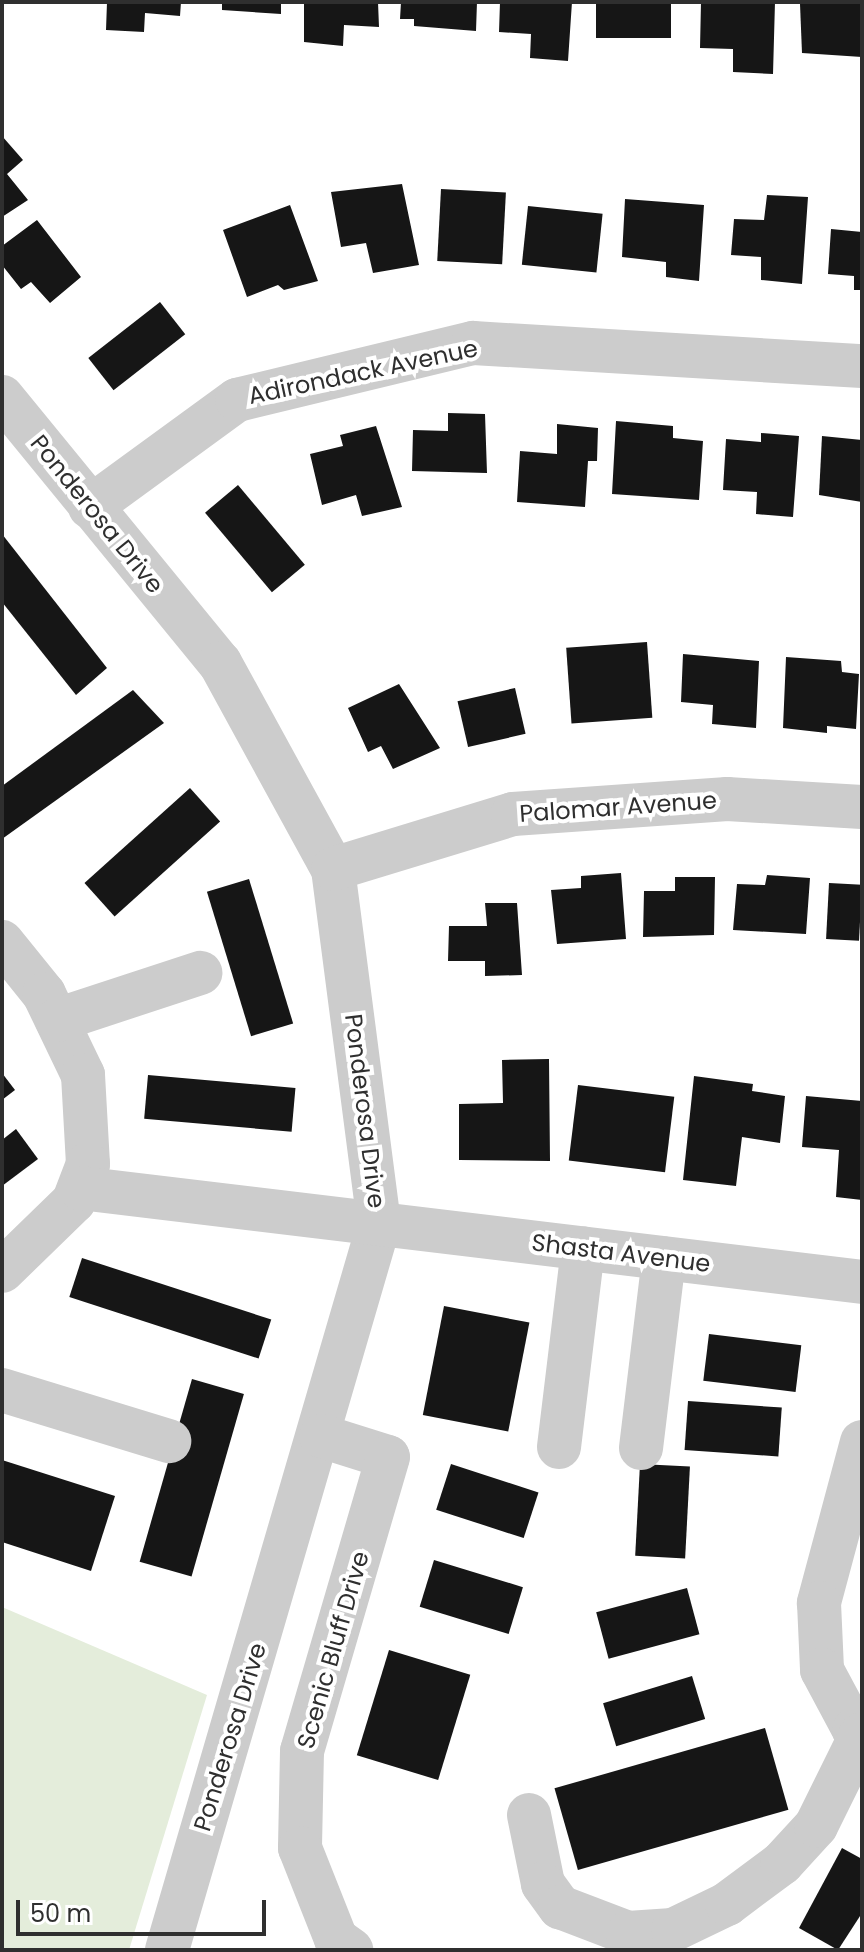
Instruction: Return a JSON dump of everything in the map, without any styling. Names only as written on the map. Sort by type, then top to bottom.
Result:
[{"type":"street","name":"Adirondack Avenue","points":[[90,507],[237,400],[473,343],[862,366]]},
{"type":"street","name":"Ponderosa Drive","points":[[2,397],[220,663],[333,869],[379,1224],[321,1436],[167,1950]]},
{"type":"street","name":"Palomar Avenue","points":[[333,869],[513,814],[727,799],[862,807]]},
{"type":"street","points":[[2,942],[44,994],[83,1075],[88,1164],[80,1188],[47,1231],[2,1271]]},
{"type":"street","points":[[57,1020],[200,973]]},
{"type":"street","name":"Shasta Avenue","points":[[80,1188],[862,1282]]},
{"type":"street","points":[[559,1447],[583,1248]]},
{"type":"street","points":[[641,1448],[664,1258]]},
{"type":"street","points":[[2,1390],[169,1441]]},
{"type":"street","name":"Scenic Bluff Drive","points":[[321,1436],[388,1457],[302,1751],[300,1848],[336,1939],[351,1950]]},
{"type":"street","points":[[529,1815],[543,1884],[560,1907],[628,1933],[673,1930],[727,1904],[782,1863],[816,1826],[862,1735],[822,1670],[819,1603],[862,1442]]},
{"type":"green space","points":[[2,1607],[207,1695],[129,1950],[2,1950]]},
{"type":"building","points":[[107,2],[181,2],[180,16],[145,13],[144,32],[106,30]]},
{"type":"building","points":[[222,2],[281,2],[281,14],[222,10]]},
{"type":"building","points":[[304,2],[378,2],[379,27],[344,25],[343,46],[304,42]]},
{"type":"building","points":[[401,2],[477,2],[476,31],[414,26],[414,19],[400,19]]},
{"type":"building","points":[[500,2],[572,2],[568,61],[530,58],[531,34],[499,32]]},
{"type":"building","points":[[596,2],[671,2],[671,38],[596,38]]},
{"type":"building","points":[[701,2],[775,2],[773,74],[733,72],[733,49],[700,48]]},
{"type":"building","points":[[862,2],[862,57],[802,53],[800,4]]},
{"type":"building","points":[[2,136],[23,160],[7,174],[28,200],[2,217]]},
{"type":"building","points":[[402,184],[419,265],[373,273],[366,243],[341,247],[331,192]]},
{"type":"building","points":[[441,189],[506,192],[502,264],[437,261]]},
{"type":"building","points":[[767,195],[808,197],[802,284],[761,280],[761,257],[731,255],[734,219],[764,220]]},
{"type":"building","points":[[625,199],[704,205],[699,281],[666,277],[666,262],[622,257]]},
{"type":"building","points":[[290,205],[318,281],[284,290],[278,285],[247,297],[223,230]]},
{"type":"building","points":[[528,206],[603,214],[596,273],[522,265]]},
{"type":"building","points":[[37,220],[81,277],[50,303],[31,282],[21,289],[2,265],[2,246]]},
{"type":"building","points":[[831,229],[862,232],[862,290],[854,290],[854,276],[828,274]]},
{"type":"building","points":[[160,302],[185,334],[114,390],[88,358]]},
{"type":"building","points":[[448,413],[485,414],[487,473],[412,471],[413,430],[448,431]]},
{"type":"building","points":[[616,421],[673,426],[673,438],[703,441],[699,500],[612,494]]},
{"type":"building","points":[[557,424],[598,428],[597,461],[588,461],[585,507],[517,502],[520,451],[557,454]]},
{"type":"building","points":[[376,426],[402,507],[362,516],[356,495],[322,505],[310,454],[343,446],[340,435]]},
{"type":"building","points":[[761,433],[799,436],[793,517],[756,514],[757,492],[723,490],[726,439],[761,442]]},
{"type":"building","points":[[822,436],[862,440],[862,502],[819,495]]},
{"type":"building","points":[[238,485],[305,565],[272,592],[205,513]]},
{"type":"building","points":[[2,534],[107,668],[76,695],[2,602]]},
{"type":"building","points":[[647,642],[652,718],[571,723],[566,648]]},
{"type":"building","points":[[683,654],[759,661],[756,728],[712,724],[713,705],[681,702]]},
{"type":"building","points":[[786,657],[841,661],[842,672],[859,674],[856,729],[827,726],[827,733],[783,728]]},
{"type":"building","points":[[399,684],[440,748],[393,769],[381,746],[368,752],[348,708]]},
{"type":"building","points":[[515,688],[526,734],[468,747],[458,701]]},
{"type":"building","points":[[133,690],[164,723],[2,839],[2,786]]},
{"type":"building","points":[[190,788],[220,821],[115,916],[84,883]]},
{"type":"building","points":[[621,873],[626,939],[557,944],[551,890],[581,888],[581,876]]},
{"type":"building","points":[[767,875],[810,878],[806,934],[733,930],[737,884],[765,885]]},
{"type":"building","points":[[675,877],[715,877],[714,935],[643,937],[644,891],[675,891]]},
{"type":"building","points":[[249,879],[293,1023],[251,1036],[207,892]]},
{"type":"building","points":[[829,883],[862,885],[859,941],[826,939]]},
{"type":"building","points":[[485,903],[517,903],[522,975],[485,976],[485,961],[448,961],[449,926],[487,926]]},
{"type":"building","points":[[549,1059],[550,1161],[459,1160],[459,1104],[503,1103],[502,1060]]},
{"type":"building","points":[[2,1073],[15,1090],[2,1100]]},
{"type":"building","points":[[148,1075],[295,1088],[292,1132],[144,1119]]},
{"type":"building","points":[[694,1076],[753,1084],[752,1091],[785,1096],[780,1143],[742,1137],[736,1186],[683,1180]]},
{"type":"building","points":[[578,1085],[674,1097],[665,1172],[569,1160]]},
{"type":"building","points":[[806,1096],[862,1101],[862,1200],[836,1197],[839,1150],[802,1147]]},
{"type":"building","points":[[16,1129],[38,1159],[2,1186],[2,1140]]},
{"type":"building","points":[[82,1258],[271,1319],[259,1358],[69,1297]]},
{"type":"building","points":[[444,1306],[529,1323],[508,1432],[423,1415]]},
{"type":"building","points":[[709,1334],[801,1345],[796,1392],[703,1381]]},
{"type":"building","points":[[192,1379],[244,1394],[192,1577],[140,1562]]},
{"type":"building","points":[[688,1401],[782,1408],[778,1456],[685,1450]]},
{"type":"building","points":[[2,1460],[115,1496],[91,1571],[2,1542]]},
{"type":"building","points":[[451,1464],[538,1492],[524,1538],[436,1510]]},
{"type":"building","points":[[640,1464],[690,1467],[685,1558],[635,1556]]},
{"type":"building","points":[[434,1560],[523,1587],[509,1634],[420,1607]]},
{"type":"building","points":[[687,1588],[699,1634],[609,1659],[596,1612]]},
{"type":"building","points":[[389,1650],[470,1675],[438,1780],[357,1755]]},
{"type":"building","points":[[692,1676],[705,1719],[616,1746],[603,1703]]},
{"type":"building","points":[[765,1728],[788,1810],[578,1870],[554,1788]]},
{"type":"building","points":[[842,1848],[862,1859],[862,1913],[838,1950],[799,1928]]}]
